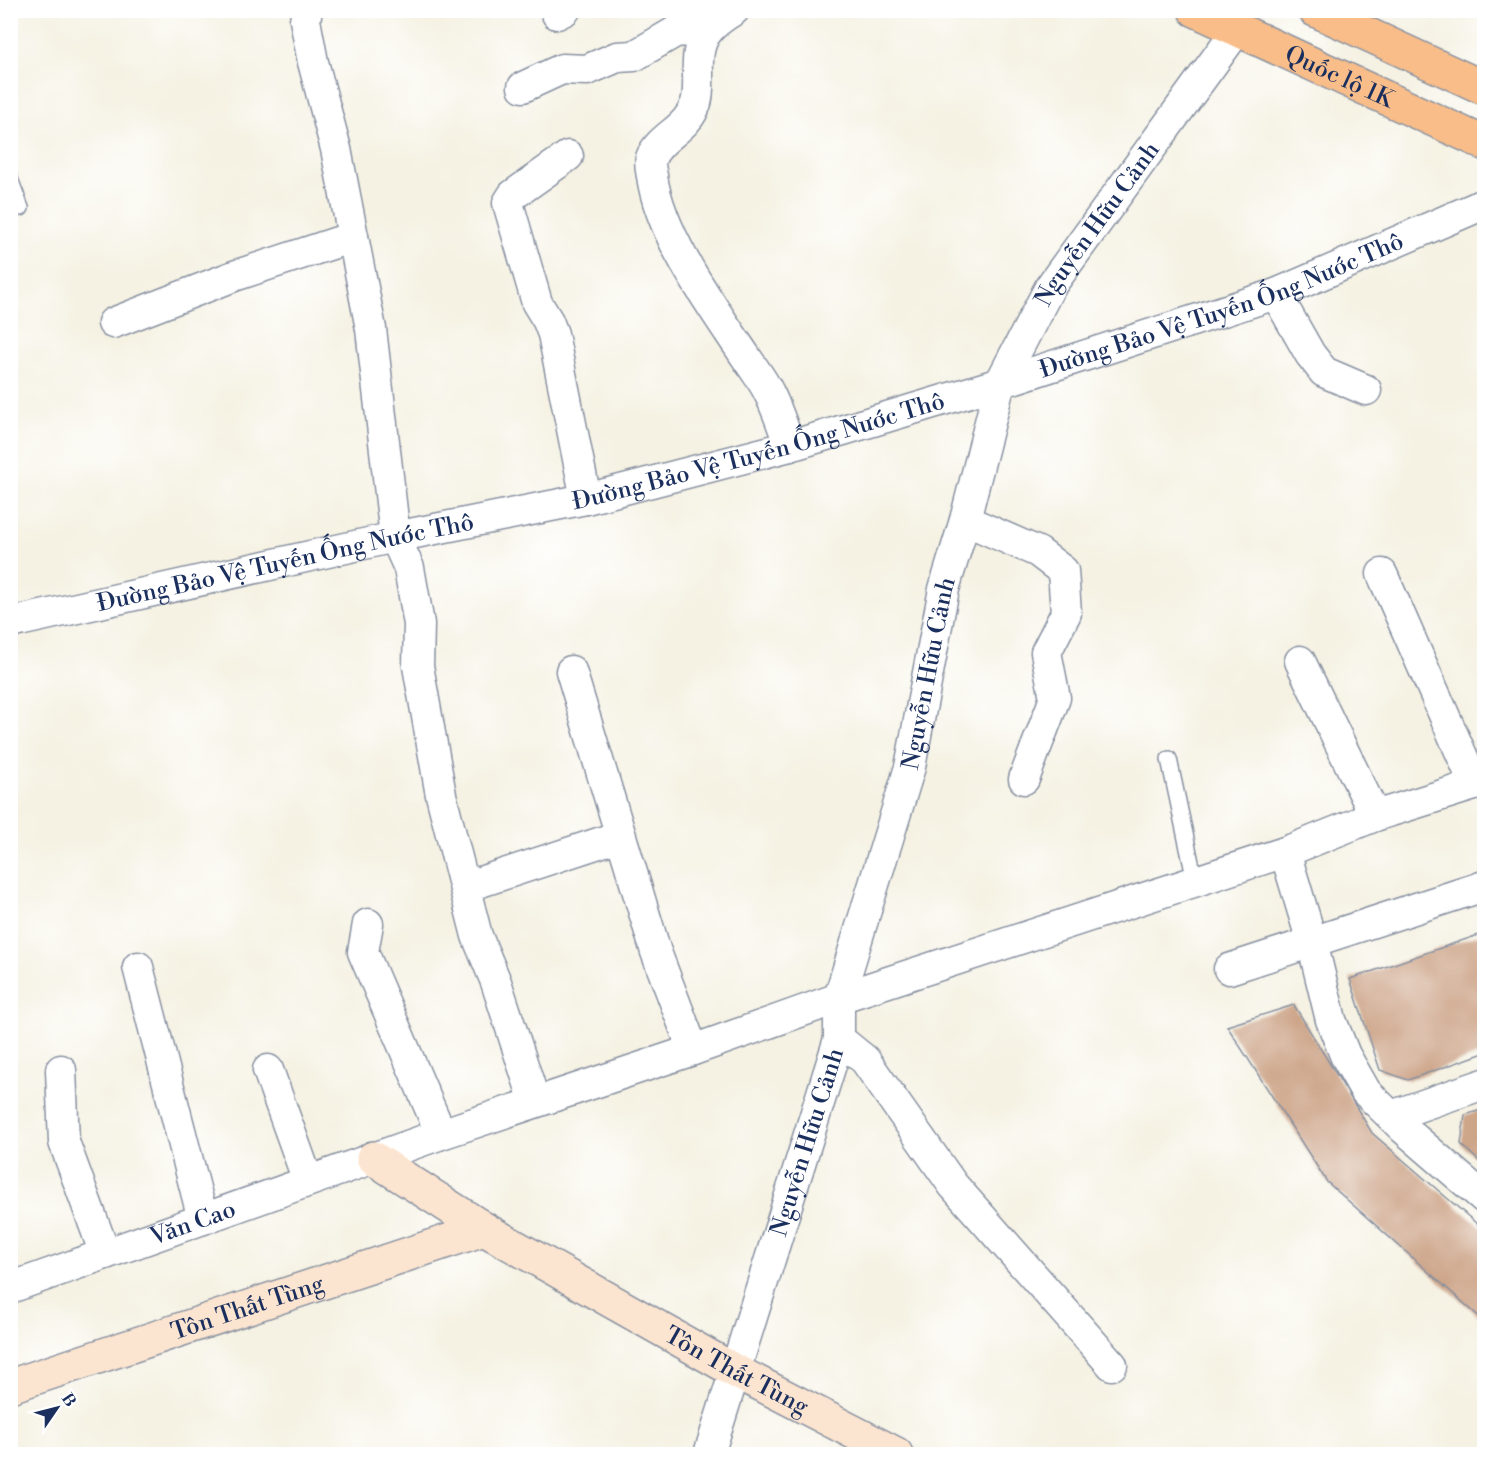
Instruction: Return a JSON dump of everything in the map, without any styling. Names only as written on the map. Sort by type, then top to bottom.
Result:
[{"type":"main road","name":"Quốc lộ 1K","points":[[1195,10],[1485,143]]},
{"type":"main road","name":"Quốc lộ 1K","points":[[1316,10],[1485,88]]},
{"type":"street","points":[[307,10],[305,20],[313,62],[336,149],[371,329],[395,537],[409,568],[419,624],[418,666],[439,783],[477,936],[496,982],[535,1102]]},
{"type":"street","points":[[523,87],[562,69],[587,70],[617,57],[634,56],[675,32],[686,31],[717,19]]},
{"type":"street","points":[[717,19],[697,56],[699,86],[697,102],[690,117],[681,128],[656,148],[650,160],[653,184],[664,221],[706,297],[769,392],[790,446]]},
{"type":"street","name":"Nguyễn Hữu Cảnh","points":[[709,1455],[839,1039],[839,998],[910,767],[944,589],[1000,383],[1050,287],[1237,30]]},
{"type":"street","points":[[568,156],[513,195],[508,203],[520,237],[537,303],[549,321],[553,334],[586,499]]},
{"type":"street","name":"Đường Bảo Vệ Tuyến Ống Nước Thô","points":[[10,623],[395,537],[586,499],[790,446],[1000,383],[1276,294],[1485,204]]},
{"type":"street","points":[[113,323],[234,276],[353,237]]},
{"type":"street","points":[[1276,294],[1310,354],[1324,372],[1366,390]]},
{"type":"street","points":[[964,520],[1038,552],[1063,571],[1066,613],[1046,652],[1055,698],[1024,779]]},
{"type":"street","points":[[1382,574],[1480,783]]},
{"type":"street","points":[[1300,661],[1375,816]]},
{"type":"street","points":[[571,671],[656,952],[693,1050]]},
{"type":"street","name":"Văn Cao","points":[[10,1288],[441,1134],[693,1050],[839,998],[1285,852],[1375,816],[1480,783]]},
{"type":"street","points":[[465,887],[620,836]]},
{"type":"street","points":[[1285,852],[1312,942],[1331,1020],[1345,1055],[1366,1092],[1485,1198]]},
{"type":"street","points":[[1229,969],[1485,886]]},
{"type":"street","points":[[368,924],[363,952],[441,1134]]},
{"type":"street","points":[[138,967],[203,1219]]},
{"type":"street","points":[[839,1039],[865,1060],[953,1185],[1112,1365]]},
{"type":"street","points":[[61,1070],[64,1142],[105,1254]]},
{"type":"street","points":[[268,1070],[308,1181]]},
{"type":"street","points":[[1391,1116],[1485,1084]]},
{"type":"street","name":"Tôn Thất Tùng","points":[[373,1158],[484,1229],[735,1371],[896,1455]]},
{"type":"street","name":"Tôn Thất Tùng","points":[[10,1386],[484,1229]]},
{"type":"lane","points":[[10,179],[21,208]]},
{"type":"lane","points":[[1169,759],[1195,881]]},
{"type":"building","points":[[1484,933],[1484,1053],[1408,1080],[1380,1070],[1350,979]]},
{"type":"building","points":[[1294,1005],[1372,1133],[1484,1230],[1484,1321],[1327,1182],[1227,1026]]},
{"type":"building","points":[[1484,1109],[1484,1166],[1461,1144],[1465,1115]]}]
